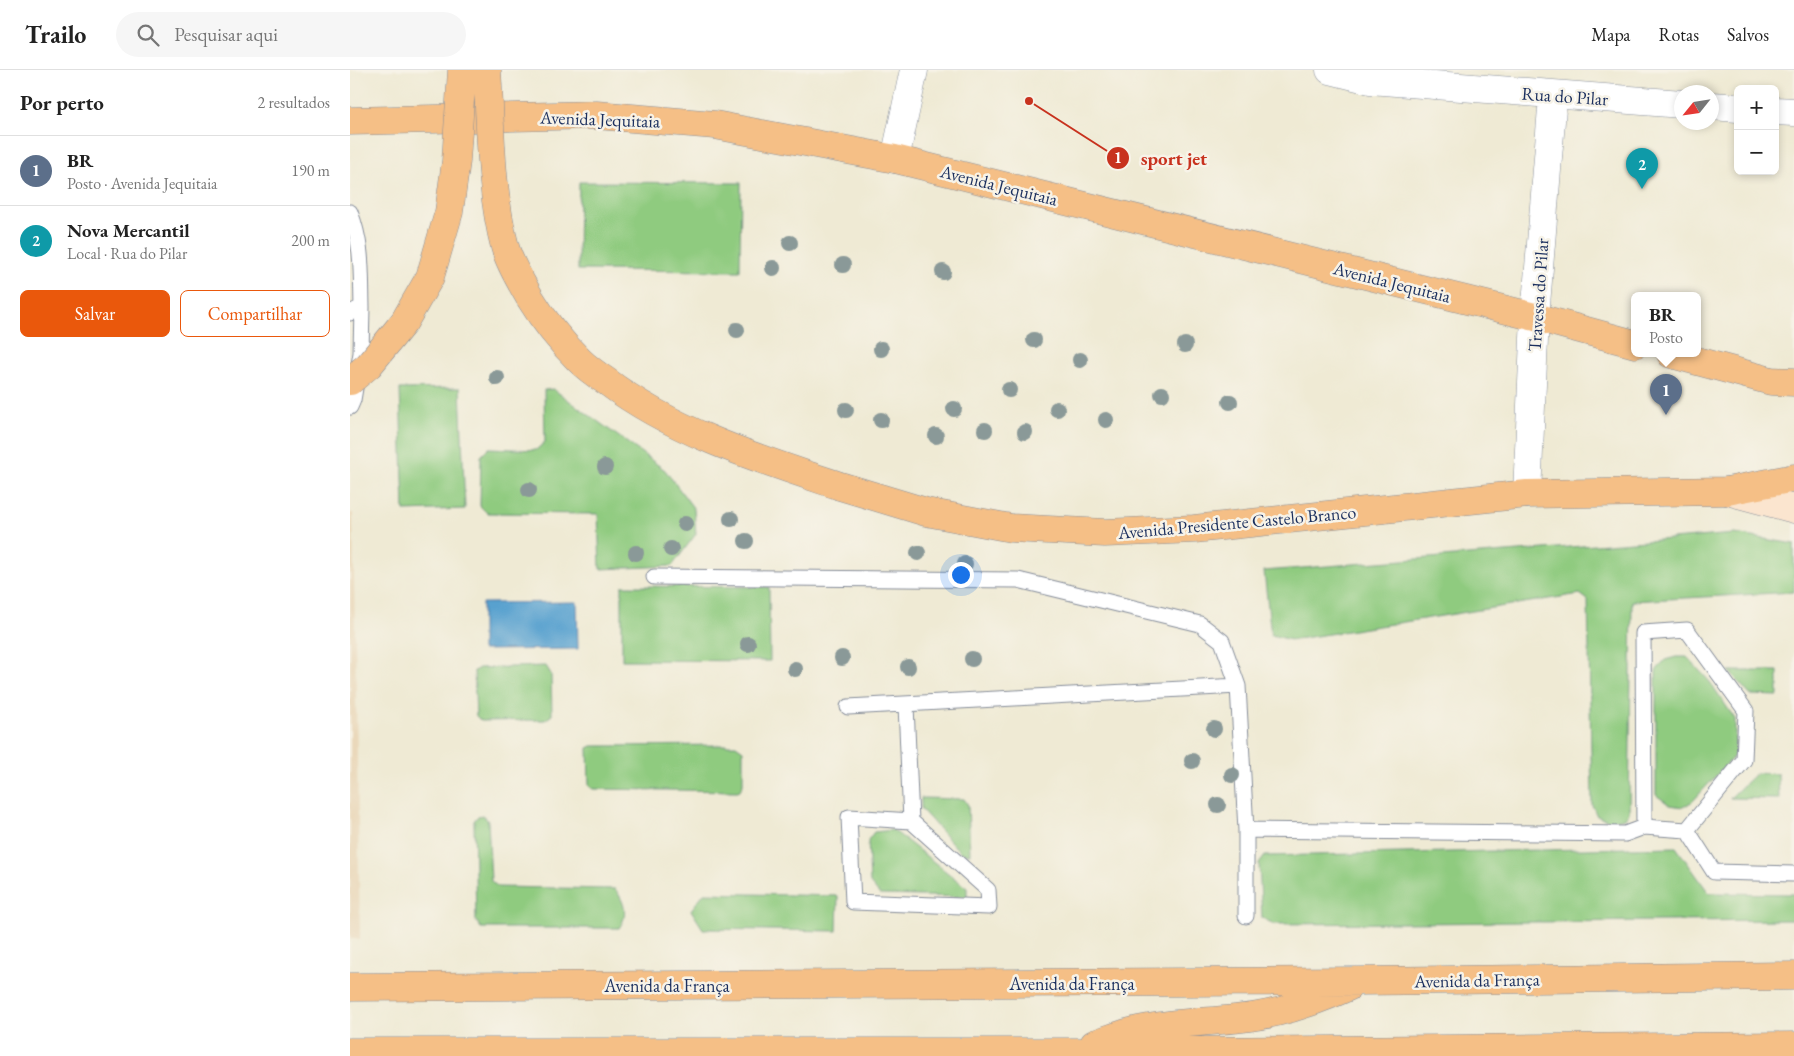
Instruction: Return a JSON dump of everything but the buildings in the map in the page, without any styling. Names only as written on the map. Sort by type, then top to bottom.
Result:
[{"type":"main road","points":[[350,382],[369,365],[404,322],[430,277],[449,212],[456,161],[462,70]]},
{"type":"main road","name":"Avenida Presidente Castelo Branco","points":[[487,70],[494,175],[499,219],[505,249],[519,280],[546,324],[580,362],[624,395],[682,427],[752,457],[840,486],[926,512],[1011,528],[1105,533],[1194,529],[1527,494],[1727,491],[1794,478]]},
{"type":"main road","name":"Avenida Jequitaia","points":[[350,120],[596,115],[715,125],[895,159],[1536,317],[1631,343]]},
{"type":"main road","points":[[1682,357],[1786,385]]},
{"type":"main road","points":[[1727,491],[1794,509]]},
{"type":"main road","name":"Avenida da França","points":[[350,987],[1361,981],[1794,976]]},
{"type":"main road","points":[[1071,1052],[1131,1032],[1166,1026],[1257,1016],[1286,1010],[1323,998],[1361,981]]},
{"type":"main road","points":[[350,1052],[1071,1052],[1794,1046]]},
{"type":"street","points":[[895,159],[914,70]]},
{"type":"street","name":"Rua do Pilar","points":[[1330,70],[1370,80],[1553,96],[1674,104]]},
{"type":"street","name":"Travessa do Pilar","points":[[1527,494],[1536,317],[1553,96]]},
{"type":"street","points":[[1719,107],[1734,108]]},
{"type":"street","points":[[1779,111],[1794,112]]},
{"type":"lane","points":[[350,212],[357,230],[361,254],[356,310],[362,354],[350,407]]},
{"type":"lane","points":[[654,577],[1018,580],[1200,624],[1222,642],[1238,686],[1246,830],[1246,916]]},
{"type":"lane","points":[[1644,827],[1643,633],[1687,630],[1746,710],[1744,760],[1687,830]]},
{"type":"lane","points":[[848,708],[1238,686]]},
{"type":"lane","points":[[906,705],[911,821],[988,890],[989,907],[853,902],[849,817],[911,821]]},
{"type":"lane","points":[[1246,830],[1625,834],[1644,827],[1687,830]]},
{"type":"lane","points":[[1687,830],[1714,872],[1794,874]]},
{"type":"shaded area","points":[[350,513],[353,513],[360,939],[350,939]]},
{"type":"green space","points":[[579,182],[741,183],[740,271],[578,270]]},
{"type":"green space","points":[[460,388],[465,509],[404,511],[400,389]]},
{"type":"green space","points":[[553,389],[665,470],[694,509],[696,534],[672,566],[600,569],[598,514],[487,513],[480,506],[481,456],[489,448],[536,450],[545,442],[544,390]]},
{"type":"green space","points":[[1735,534],[1794,544],[1794,592],[1632,601],[1629,812],[1625,818],[1612,821],[1597,816],[1592,805],[1588,600],[1580,594],[1291,640],[1271,635],[1264,571]]},
{"type":"green space","points":[[622,586],[769,587],[770,661],[622,660]]},
{"type":"green space","points":[[1687,657],[1710,682],[1735,719],[1735,755],[1693,801],[1683,807],[1670,805],[1656,795],[1656,671],[1665,660]]},
{"type":"green space","points":[[546,666],[551,674],[552,715],[545,720],[481,721],[476,716],[474,671],[479,668]]},
{"type":"green space","points":[[1729,671],[1778,671],[1778,696],[1750,695]]},
{"type":"green space","points":[[736,745],[743,750],[743,785],[739,791],[593,789],[589,786],[588,748],[592,746]]},
{"type":"green space","points":[[1756,773],[1778,774],[1779,799],[1730,798]]},
{"type":"green space","points":[[921,798],[964,799],[968,805],[970,854],[961,853],[921,809]]},
{"type":"green space","points":[[483,815],[488,821],[491,881],[498,887],[615,889],[621,898],[625,913],[619,928],[481,928],[476,921],[474,821],[478,816]]},
{"type":"green space","points":[[893,830],[967,888],[967,897],[880,895],[870,883],[868,840],[874,832]]},
{"type":"green space","points":[[1676,847],[1709,893],[1794,894],[1794,920],[1274,924],[1262,918],[1259,864],[1265,856]]},
{"type":"green space","points":[[704,893],[838,896],[837,931],[703,929],[691,910]]},
{"type":"water","points":[[577,602],[578,649],[482,650],[482,603]]},
{"type":"place","name":"sport jet","points":[[1029,101]]},
{"type":"place","name":"Nova Mercantil","points":[[1642,189]]},
{"type":"place","name":"BR","points":[[1666,415]]}]
